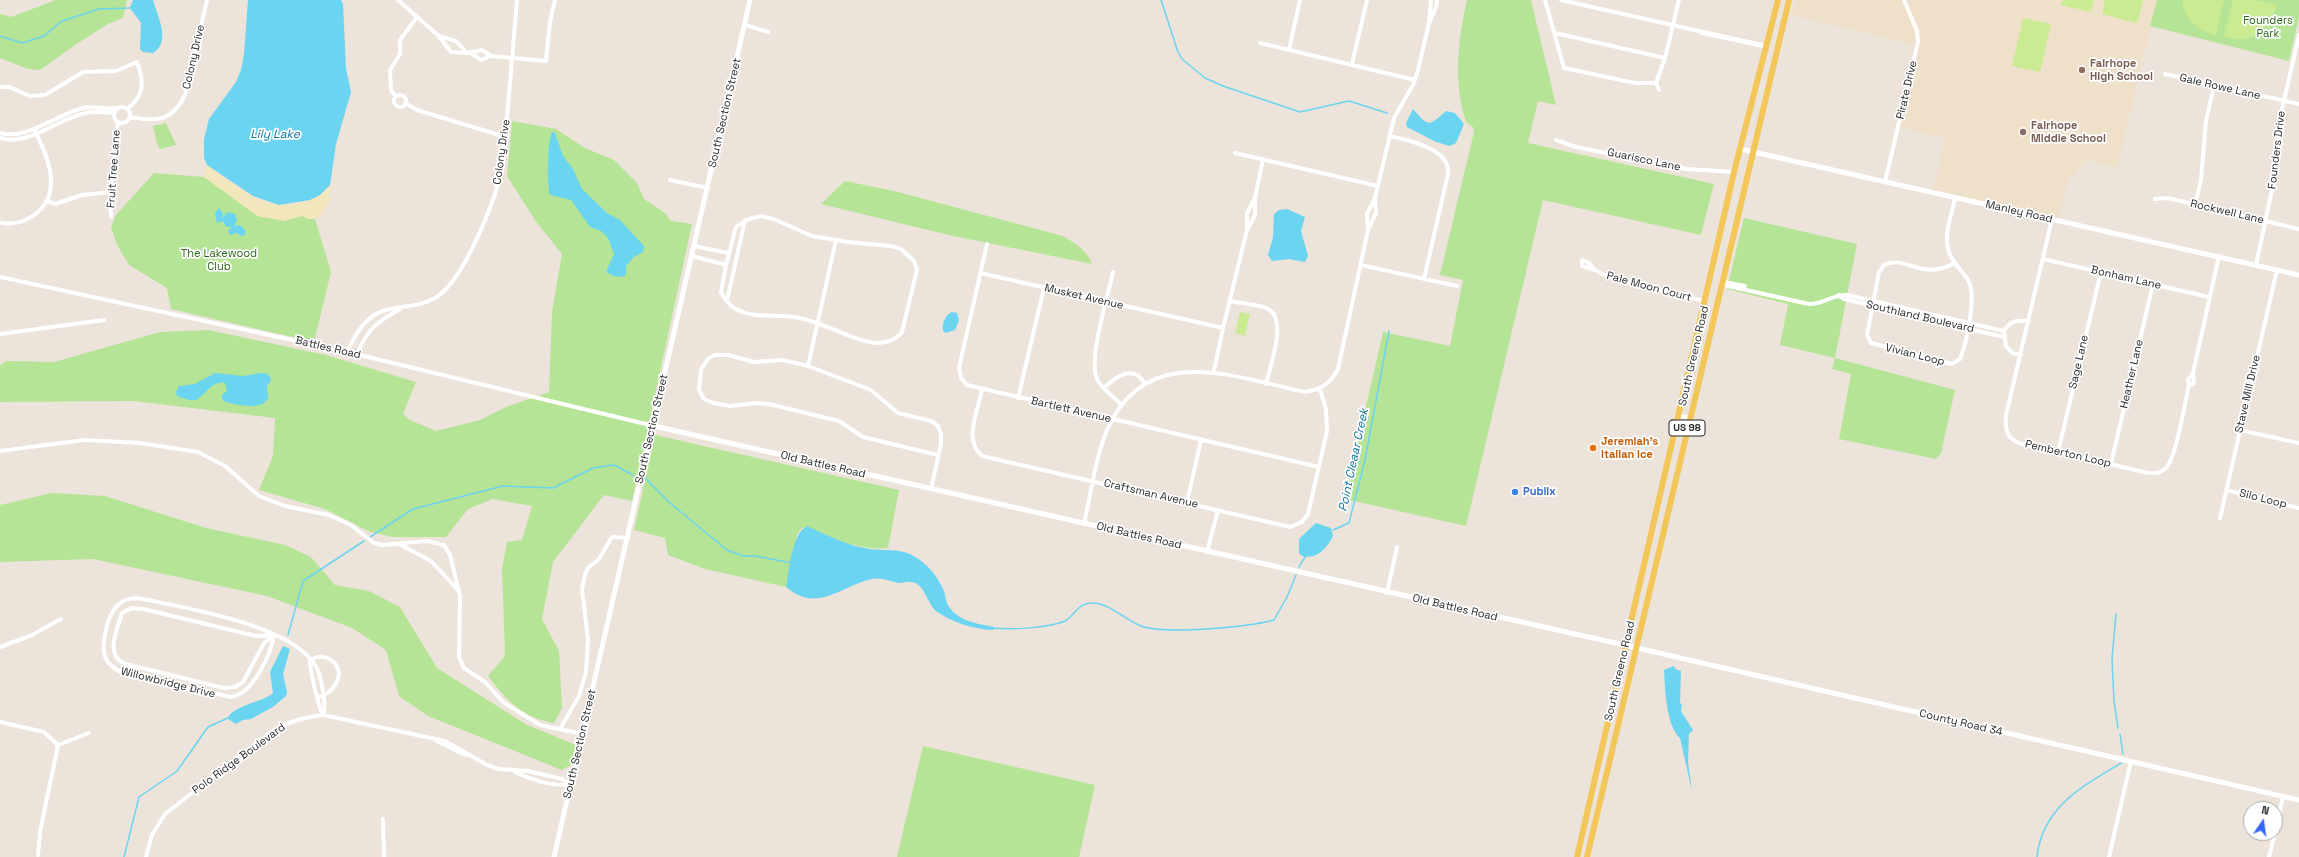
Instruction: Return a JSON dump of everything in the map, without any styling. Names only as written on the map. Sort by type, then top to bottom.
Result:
[{"type":"main road","name":"South Greeno Road","points":[[1577,857],[1624,645],[1734,172],[1778,0]]},
{"type":"main road","name":"South Greeno Road","points":[[1587,857],[1721,282],[1789,0]]},
{"type":"street","name":"Colony Drive","points":[[130,117],[148,121],[160,119],[174,111],[181,103],[185,95],[207,0]]},
{"type":"street","points":[[398,0],[439,36],[451,52],[469,53],[482,50],[491,56]]},
{"type":"street","name":"Colony Drive","points":[[347,352],[364,323],[378,313],[435,298],[455,280],[489,211],[498,186],[506,137],[517,0]]},
{"type":"street","points":[[439,36],[456,41],[469,53],[481,60],[491,56],[546,61],[550,22],[555,0]]},
{"type":"street","name":"South Section Street","points":[[554,857],[654,426],[750,0]]},
{"type":"street","points":[[1289,50],[1300,0]]},
{"type":"street","points":[[1352,64],[1367,0]]},
{"type":"street","points":[[1368,230],[1367,214],[1375,198],[1394,118],[1415,80],[1429,23],[1431,0]]},
{"type":"street","points":[[1429,23],[1436,8],[1437,0]]},
{"type":"street","points":[[1545,0],[1564,68],[1635,83],[1656,82]]},
{"type":"street","points":[[1561,0],[1756,46],[1766,46]]},
{"type":"street","points":[[1659,90],[1656,82],[1665,58],[1674,26],[1679,0]]},
{"type":"street","name":"Pirate Drive","points":[[1885,182],[1918,42],[1917,31],[1904,0]]},
{"type":"street","points":[[405,103],[402,106],[396,105],[394,100],[395,96],[391,90],[390,70],[400,54],[400,40],[417,17]]},
{"type":"street","points":[[745,25],[768,32]]},
{"type":"street","points":[[1555,34],[1665,58]]},
{"type":"street","name":"Founders Drive","points":[[2256,265],[2273,185],[2283,101],[2299,35]]},
{"type":"street","points":[[1260,43],[1415,80]]},
{"type":"street","points":[[0,86],[9,87],[30,96],[45,95],[84,72],[116,71],[137,62],[142,76],[142,86],[137,100],[127,109]]},
{"type":"street","name":"Gale Rowe Lane","points":[[2166,74],[2299,104]]},
{"type":"street","points":[[2195,205],[2201,180],[2206,121],[2214,86]]},
{"type":"street","points":[[395,96],[403,95],[406,98],[405,103]]},
{"type":"street","points":[[405,103],[417,110],[506,137]]},
{"type":"street","points":[[0,138],[19,139],[83,108],[123,107],[127,109]]},
{"type":"street","points":[[114,113],[117,108]]},
{"type":"street","points":[[114,113],[118,122],[126,122],[130,117],[127,109]]},
{"type":"street","points":[[0,133],[9,135],[35,131],[85,113],[100,111],[114,113]]},
{"type":"street","name":"Fruit Tree Lane","points":[[111,217],[110,192],[118,122]]},
{"type":"street","points":[[0,223],[14,224],[28,220],[42,208],[46,201],[52,181],[46,158],[35,131]]},
{"type":"street","points":[[1390,136],[1440,154],[1447,163],[1448,174],[1424,279]]},
{"type":"street","name":"Guarisco Lane","points":[[1556,140],[1576,147],[1687,169],[1734,172]]},
{"type":"street","name":"Manley Road","points":[[1740,150],[2299,275]]},
{"type":"street","points":[[1235,153],[1378,186]]},
{"type":"street","points":[[1247,230],[1255,215],[1255,198],[1263,159]]},
{"type":"street","points":[[670,180],[708,188]]},
{"type":"street","points":[[46,201],[55,204],[82,195],[110,192]]},
{"type":"street","points":[[1214,372],[1247,230],[1247,213],[1255,198]]},
{"type":"street","points":[[1084,524],[1103,442],[1121,404],[1145,384],[1170,374],[1194,370],[1214,372],[1305,392],[1320,389],[1333,379],[1338,369],[1368,230],[1375,215],[1375,198]]},
{"type":"street","points":[[1955,198],[1947,240],[1949,254],[1968,280],[1973,293],[1968,325]]},
{"type":"street","name":"Rockwell Lane","points":[[2155,199],[2168,198],[2299,229]]},
{"type":"street","points":[[755,217],[769,218],[808,235],[836,240],[891,246],[901,249],[911,257],[916,265],[917,275],[902,332],[899,336],[887,342],[880,343],[867,341],[818,323],[786,315],[746,314],[733,307],[727,301],[722,292],[728,255],[736,227],[745,220],[755,217]]},
{"type":"street","name":"Pemberton Loop","points":[[2052,219],[2006,415],[2006,430],[2015,442],[2153,474],[2166,469],[2173,456],[2189,385],[2193,384],[2194,379],[2192,373],[2219,256]]},
{"type":"street","points":[[727,301],[745,220]]},
{"type":"street","points":[[808,366],[836,240]]},
{"type":"street","name":"Bartlett Avenue","points":[[987,244],[959,368],[959,374],[963,382],[971,387],[982,390],[1319,467]]},
{"type":"street","points":[[694,246],[736,258]]},
{"type":"street","points":[[692,256],[726,265]]},
{"type":"street","name":"Bonham Lane","points":[[2043,259],[2209,297]]},
{"type":"street","points":[[1873,303],[1880,272],[1885,264],[1893,263],[1936,271],[1955,263]]},
{"type":"street","points":[[1361,265],[1457,286]]},
{"type":"street","name":"Pale Moon Court","points":[[1595,270],[1611,278],[1704,301]]},
{"type":"street","name":"Stave Mill Drive","points":[[2220,518],[2277,270]]},
{"type":"street","points":[[1113,272],[1094,357],[1098,381],[1121,404]]},
{"type":"street","name":"Sage Lane","points":[[2058,452],[2101,272]]},
{"type":"street","name":"Musket Avenue","points":[[980,273],[1223,328]]},
{"type":"street","name":"Battles Road","points":[[0,278],[347,352],[654,426]]},
{"type":"street","name":"Southland Boulevard","points":[[1721,282],[1813,304],[1838,295],[1844,299],[1873,303],[1968,325],[2004,331]]},
{"type":"street","name":"Heather Lane","points":[[2111,464],[2153,284]]},
{"type":"street","points":[[1018,398],[1044,288]]},
{"type":"street","points":[[1231,301],[1268,308],[1278,321],[1278,331],[1266,384]]},
{"type":"street","name":"Vivian Loop","points":[[1873,303],[1867,335],[1871,343],[1948,363],[1957,362],[1960,358],[1968,325]]},
{"type":"street","name":"Colony Drive","points":[[357,355],[371,328],[384,317],[401,308]]},
{"type":"street","points":[[0,334],[104,320]]},
{"type":"street","points":[[2021,355],[2008,350],[2003,337],[2004,331],[2008,325],[2016,320],[2029,321]]},
{"type":"street","name":"Southland Boulevard","points":[[1968,325],[2003,337]]},
{"type":"street","points":[[931,489],[938,455],[941,434],[934,423],[898,413],[871,390],[808,366],[783,360],[754,362],[728,355],[715,355],[709,358],[701,369],[699,390],[704,399],[714,403],[730,406],[756,403],[769,404],[840,421],[863,438],[938,455]]},
{"type":"street","points":[[1104,388],[1115,377],[1128,373],[1138,375],[1145,384]]},
{"type":"street","name":"Craftsman Avenue","points":[[982,390],[972,438],[977,452],[988,458],[1288,526],[1297,525],[1304,521],[1308,514],[1326,438],[1326,409],[1320,389]]},
{"type":"street","points":[[1678,415],[1690,418]]},
{"type":"street","name":"Old Battles Road","points":[[654,426],[1387,593],[1624,645]]},
{"type":"street","points":[[2240,430],[2299,443]]},
{"type":"street","points":[[0,451],[84,440],[140,443],[198,452],[225,466],[259,496],[285,506],[329,515],[351,525],[374,544],[398,544],[427,541],[444,545],[450,556],[459,592],[459,657],[464,668],[485,682],[503,702],[540,725],[583,734]]},
{"type":"street","points":[[1187,502],[1201,440]]},
{"type":"street","name":"Silo Loop","points":[[2226,490],[2299,508]]},
{"type":"street","points":[[1207,552],[1218,510]]},
{"type":"street","points":[[560,729],[579,696],[586,672],[588,640],[582,589],[585,574],[588,568],[600,559],[612,537],[628,538]]},
{"type":"street","points":[[398,544],[431,561],[459,592]]},
{"type":"street","points":[[1387,593],[1397,547]]},
{"type":"street","points":[[274,635],[256,636],[135,608],[122,613],[114,609],[121,602],[134,598],[255,626],[274,635],[298,648],[314,663],[319,673],[326,709],[323,715]]},
{"type":"street","points":[[176,617],[178,608]]},
{"type":"street","name":"Willowbridge Drive","points":[[114,609],[107,630],[104,652],[111,665],[125,674],[221,696],[231,697],[244,692],[251,686],[272,646],[274,635]]},
{"type":"street","name":"Willowbridge Drive","points":[[122,613],[113,652],[117,659],[126,664],[223,688],[239,685],[264,643],[274,635]]},
{"type":"street","points":[[217,627],[220,617]]},
{"type":"street","points":[[0,647],[30,636],[61,619]]},
{"type":"street","points":[[107,630],[117,632]]},
{"type":"street","name":"County Road 34","points":[[1624,645],[2299,800]]},
{"type":"street","points":[[310,660],[315,657],[325,657],[333,661],[338,668],[337,683],[323,696],[318,697]]},
{"type":"street","points":[[111,665],[117,659]]},
{"type":"street","points":[[310,660],[309,666],[320,709],[323,715]]},
{"type":"street","points":[[252,664],[261,668]]},
{"type":"street","points":[[163,682],[165,674]]},
{"type":"street","points":[[221,696],[223,688]]},
{"type":"street","name":"Polo Ridge Boulevard","points":[[146,857],[156,826],[172,808],[280,726],[305,716],[323,715],[435,740],[461,753],[469,755],[487,765],[514,771],[528,771],[562,779],[570,785]]},
{"type":"street","points":[[0,722],[44,732],[58,745]]},
{"type":"street","points":[[58,745],[89,733]]},
{"type":"street","points":[[37,856],[40,832],[58,745]]},
{"type":"street","points":[[2109,857],[2131,762]]},
{"type":"street","points":[[2282,801],[2283,797]]},
{"type":"street","points":[[383,819],[384,857]]},
{"type":"street","points":[[2269,857],[2273,841]]},
{"type":"shaded area","points":[[1795,0],[2157,0],[2117,167],[2086,160],[2068,179],[2059,219],[1933,190],[1945,138],[1896,127],[1915,45],[1791,15]]},
{"type":"green space","points":[[56,0],[127,0],[123,18],[108,24],[40,70],[28,69],[0,58],[0,14],[11,17]]},
{"type":"green space","points":[[1467,0],[1531,0],[1556,105],[1538,101],[1528,143],[1714,184],[1701,235],[1543,200],[1466,526],[1345,499],[1383,332],[1450,346],[1463,280],[1440,275],[1474,132],[1473,127],[1466,122],[1459,91],[1458,76],[1459,46]]},
{"type":"green space","points":[[2063,0],[2094,0],[2091,12],[2061,5]]},
{"type":"green space","points":[[2105,0],[2143,0],[2137,23],[2102,14]]},
{"type":"green space","name":"Founders Park","points":[[2157,0],[2299,0],[2299,17],[2289,61],[2150,26]]},
{"type":"green space","points":[[2182,0],[2224,0],[2216,35],[2203,30],[2189,19]]},
{"type":"green space","points":[[2233,0],[2255,0],[2277,5],[2269,22],[2258,34],[2243,39],[2234,39],[2224,37]]},
{"type":"green space","points":[[2023,18],[2051,24],[2040,72],[2012,66]]},
{"type":"green space","points":[[512,121],[556,129],[585,148],[614,160],[637,183],[644,199],[665,213],[671,221],[692,224],[632,501],[604,495],[553,562],[542,619],[559,651],[562,708],[554,723],[533,717],[516,707],[488,676],[505,656],[502,569],[507,542],[522,540],[532,506],[492,499],[468,509],[446,537],[392,537],[368,531],[325,509],[259,490],[273,456],[275,418],[134,401],[0,402],[0,365],[6,361],[54,362],[160,332],[208,330],[326,355],[416,382],[403,414],[410,420],[436,431],[480,420],[506,407],[549,392],[552,312],[562,254],[537,223],[507,176]]},
{"type":"green space","points":[[166,123],[176,145],[160,149],[157,144],[153,126]]},
{"type":"green space","name":"The Lakewood Club","points":[[154,173],[204,177],[261,217],[280,219],[302,216],[309,219],[315,219],[331,272],[314,342],[171,309],[167,288],[129,265],[117,245],[111,227],[116,215]]},
{"type":"green space","points":[[845,181],[894,191],[1063,236],[1084,251],[1092,264],[953,236],[821,204]]},
{"type":"green space","points":[[1744,218],[1857,244],[1835,358],[1780,345],[1788,304],[1727,289]]},
{"type":"green space","points":[[1240,312],[1250,314],[1245,336],[1235,333]]},
{"type":"green space","points":[[1835,358],[1955,390],[1941,453],[1936,459],[1839,439],[1851,374],[1832,369]]},
{"type":"green space","points":[[655,435],[899,490],[888,548],[867,548],[856,546],[806,527],[801,529],[797,535],[786,587],[705,569],[668,555],[665,538],[634,530]]},
{"type":"green space","points":[[52,493],[105,496],[206,528],[285,545],[311,557],[335,585],[369,591],[400,607],[437,668],[527,725],[576,745],[571,765],[562,770],[428,716],[399,696],[386,650],[352,628],[267,596],[93,559],[0,562],[0,505]]},
{"type":"green space","points":[[923,746],[1095,785],[1079,857],[897,857]]},
{"type":"sand","points":[[207,165],[242,190],[262,201],[271,204],[284,205],[307,201],[320,195],[330,185],[329,203],[319,217],[309,219],[302,216],[284,221],[257,216],[204,177]]},
{"type":"water","points":[[133,0],[153,0],[162,28],[162,42],[159,48],[153,53],[143,52],[140,49],[141,23],[130,8]]},
{"type":"water","name":"Lily Lake","points":[[248,0],[341,0],[343,4],[346,68],[351,92],[336,144],[330,185],[320,195],[310,200],[279,205],[253,196],[207,165],[204,158],[204,139],[209,119],[236,82],[241,70],[244,55]]},
{"type":"water","points":[[1413,109],[1422,119],[1429,123],[1436,120],[1446,111],[1455,113],[1464,124],[1456,143],[1450,146],[1436,142],[1407,127],[1406,123]]},
{"type":"water","points":[[552,132],[555,133],[563,156],[573,169],[582,189],[607,213],[620,220],[644,246],[643,252],[634,257],[626,266],[626,274],[623,277],[614,276],[606,272],[614,254],[608,238],[601,231],[590,227],[571,200],[550,195],[548,183],[548,164],[550,137]]},
{"type":"water","points":[[219,208],[223,214],[222,219],[227,212],[235,214],[237,220],[234,226],[240,225],[245,230],[245,235],[242,236],[236,233],[230,235],[228,231],[232,227],[226,227],[223,221],[217,223],[215,213]]},
{"type":"water","points":[[1287,209],[1305,217],[1301,231],[1308,256],[1305,262],[1289,259],[1272,261],[1268,255],[1273,237],[1274,214],[1279,210]]},
{"type":"water","points":[[952,312],[957,313],[959,320],[955,330],[946,333],[943,331],[943,325],[946,317]]},
{"type":"water","points":[[215,373],[243,376],[261,373],[268,374],[271,379],[267,387],[268,396],[266,401],[263,404],[252,406],[226,402],[222,400],[222,395],[227,391],[225,383],[216,384],[196,400],[189,400],[177,396],[176,392],[179,386],[195,384]]},
{"type":"water","points":[[1316,523],[1331,528],[1333,536],[1325,549],[1317,555],[1307,557],[1302,556],[1299,553],[1299,539]]},
{"type":"water","points":[[807,526],[838,540],[862,548],[902,551],[912,555],[923,562],[935,575],[944,591],[947,604],[958,616],[982,625],[994,627],[993,630],[964,625],[949,619],[933,608],[920,586],[911,582],[899,583],[878,578],[861,582],[819,598],[808,598],[797,595],[786,587],[795,544],[802,530]]},
{"type":"water","points":[[283,646],[290,649],[283,674],[287,692],[286,696],[273,707],[251,719],[243,720],[236,724],[228,719],[230,715],[241,707],[273,693],[270,672]]},
{"type":"water","points":[[1674,666],[1675,669],[1681,671],[1681,711],[1693,730],[1689,734],[1688,762],[1692,791],[1680,738],[1672,725],[1667,706],[1664,670]]},
{"type":"waterway","name":"Point Cleaar Creek","points":[[1161,0],[1178,52],[1182,59],[1205,78],[1223,86],[1300,112],[1349,101],[1387,113]]},
{"type":"waterway","points":[[0,36],[22,43],[44,36],[62,21],[99,9],[130,8]]},
{"type":"waterway","name":"Point Cleaar Creek","points":[[1333,530],[1349,523],[1365,460],[1389,331]]},
{"type":"waterway","name":"Point Cleaar Creek","points":[[370,537],[413,509],[503,486],[553,488],[593,468],[614,465],[633,475]]},
{"type":"waterway","points":[[645,478],[670,503],[727,550],[743,556],[755,556],[792,563]]},
{"type":"waterway","name":"Point Cleaar Creek","points":[[288,635],[303,581],[364,541]]},
{"type":"waterway","name":"Point Cleaar Creek","points":[[1299,567],[1306,555]]},
{"type":"waterway","points":[[992,628],[1029,628],[1058,623],[1068,619],[1080,607],[1087,603],[1105,606],[1141,626],[1153,629],[1207,629],[1262,623],[1274,620],[1287,597],[1296,575]]},
{"type":"waterway","points":[[2116,614],[2112,659],[2114,701],[2118,728]]},
{"type":"waterway","points":[[124,857],[139,797],[177,771],[208,727],[228,718]]},
{"type":"waterway","points":[[2120,734],[2123,754]]},
{"type":"waterway","points":[[2037,857],[2040,840],[2047,824],[2056,811],[2079,790],[2121,763]]},
{"type":"place","name":"Fairhope High School","points":[[2082,70]]},
{"type":"place","name":"Fairhope Middle School","points":[[2023,132]]},
{"type":"place","name":"Jeremiah's Italian Ice","points":[[1593,448]]},
{"type":"place","name":"Publix","points":[[1515,492]]}]
